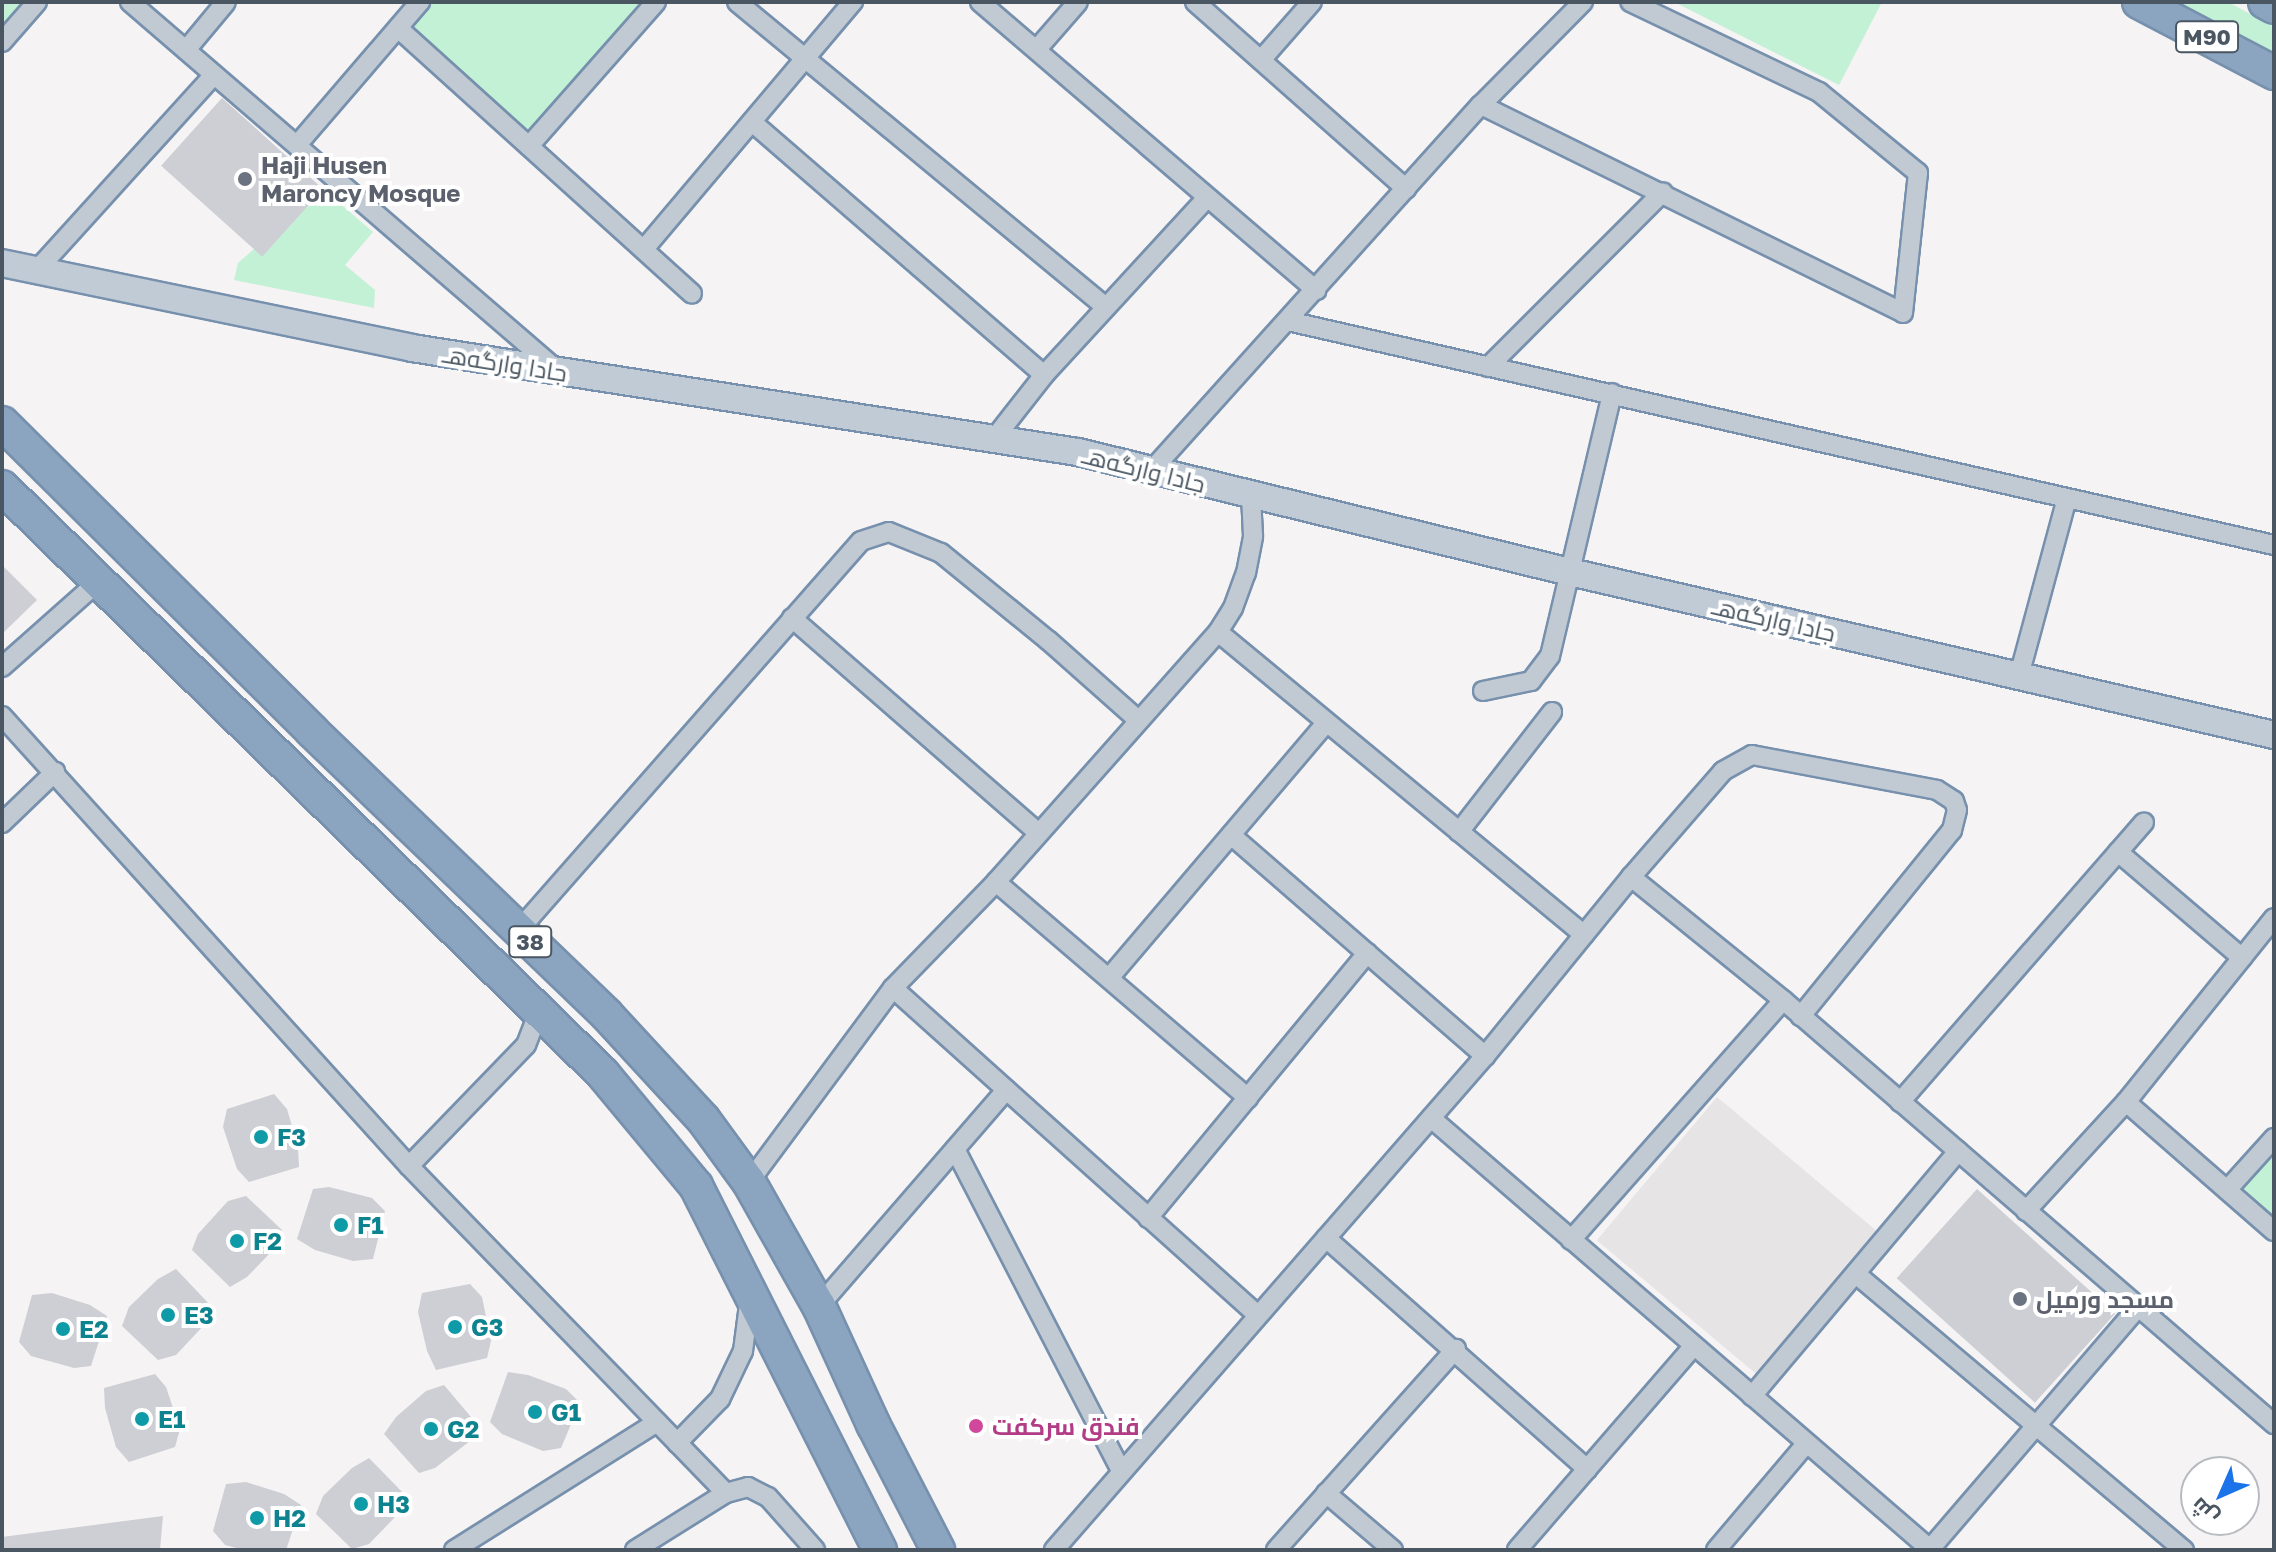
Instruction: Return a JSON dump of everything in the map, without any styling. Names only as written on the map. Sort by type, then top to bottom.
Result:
[{"type":"highway","name":"M90","points":[[2139,2],[2274,73]]},
{"type":"highway","name":"M90","points":[[2265,2],[2274,7]]},
{"type":"highway","name":"38","points":[[2,423],[617,1025],[703,1119],[749,1182],[819,1306],[873,1424],[938,1550]]},
{"type":"highway","name":"38","points":[[2,487],[603,1074],[696,1186],[880,1550]]},
{"type":"highway","points":[[192,672],[200,674],[215,670],[224,656],[221,640]]},
{"type":"highway","points":[[242,722],[238,706],[241,697],[255,687],[272,690]]},
{"type":"street","points":[[2,42],[37,2]]},
{"type":"street","points":[[130,2],[560,372]]},
{"type":"street","points":[[186,50],[226,2]]},
{"type":"street","points":[[297,145],[420,2]]},
{"type":"street","points":[[529,146],[656,2]]},
{"type":"street","points":[[737,2],[1105,306]]},
{"type":"street","points":[[644,249],[853,2]]},
{"type":"street","points":[[980,2],[1206,199],[1316,290]]},
{"type":"street","points":[[1037,49],[1078,2]]},
{"type":"street","points":[[1195,2],[1406,189]]},
{"type":"street","points":[[1261,60],[1312,2]]},
{"type":"street","points":[[1151,471],[1481,105],[1583,2]]},
{"type":"street","points":[[1481,105],[1663,192],[1903,313],[1918,173],[1819,92],[1630,2]]},
{"type":"street","points":[[398,28],[692,294]]},
{"type":"street","points":[[37,270],[214,75]]},
{"type":"street","points":[[752,122],[1044,375]]},
{"type":"street","points":[[1488,367],[1663,192]]},
{"type":"street","points":[[993,440],[1044,375],[1206,199]]},
{"type":"street","name":"جادا وارگه‌هـ","points":[[2,263],[412,348],[1078,452],[1570,572],[2274,735]]},
{"type":"street","points":[[1288,321],[2274,545]]},
{"type":"street","points":[[1483,691],[1521,686],[1546,666],[1612,393]]},
{"type":"street","points":[[749,1182],[893,988],[996,882],[1137,719],[1218,632],[1233,608],[1246,573],[1253,536],[1251,495]]},
{"type":"street","points":[[2019,676],[2067,498]]},
{"type":"street","points":[[518,931],[861,541],[889,532],[941,553],[1049,641],[1137,719]]},
{"type":"street","points":[[2,667],[99,581]]},
{"type":"street","points":[[792,618],[1037,832]]},
{"type":"street","points":[[1218,632],[1584,935]]},
{"type":"street","points":[[1459,832],[1552,712]]},
{"type":"street","points":[[2,716],[409,1166],[726,1493]]},
{"type":"street","points":[[1109,978],[1326,723]]},
{"type":"street","points":[[1054,1550],[1485,1056],[1631,877],[1723,771],[1752,755],[1946,794],[1957,810],[1952,830],[1801,1016]]},
{"type":"street","points":[[2,823],[55,772]]},
{"type":"street","points":[[1900,1102],[2144,822]]},
{"type":"street","points":[[1231,835],[1485,1056]]},
{"type":"street","points":[[2118,852],[2242,958]]},
{"type":"street","points":[[1631,877],[1783,1000],[2138,1307],[2272,1418]]},
{"type":"street","points":[[996,882],[1248,1098]]},
{"type":"street","points":[[2026,1211],[2126,1102],[2274,918]]},
{"type":"street","points":[[1148,1218],[1367,953]]},
{"type":"street","points":[[893,988],[1257,1315]]},
{"type":"street","points":[[1571,1240],[1783,1000]]},
{"type":"street","points":[[409,1166],[526,1045],[533,1031],[534,1006]]},
{"type":"street","points":[[526,1045],[542,1038],[567,1038]]},
{"type":"street","points":[[819,1306],[1006,1090]]},
{"type":"street","points":[[2126,1102],[2274,1231]]},
{"type":"street","points":[[1431,1118],[1931,1549],[2138,1307]]},
{"type":"street","points":[[2227,1190],[2274,1138]]},
{"type":"street","points":[[955,1149],[1121,1471]]},
{"type":"street","points":[[1752,1396],[1958,1151]]},
{"type":"street","points":[[1326,1238],[1456,1349],[1587,1469]]},
{"type":"street","points":[[1856,1274],[2184,1550]]},
{"type":"street","points":[[677,1443],[720,1399],[743,1351],[750,1293]]},
{"type":"street","points":[[1517,1550],[1694,1346]]},
{"type":"street","points":[[1276,1550],[1456,1349]]},
{"type":"street","points":[[454,1550],[657,1422]]},
{"type":"street","points":[[1716,1550],[1806,1444]]},
{"type":"street","points":[[635,1550],[736,1488],[759,1490],[815,1550]]},
{"type":"street","points":[[1326,1493],[1393,1550]]},
{"type":"shaded area","points":[[1717,1097],[1886,1239],[1766,1382],[1597,1240]]},
{"type":"green space","points":[[2,2],[37,2],[2,42]]},
{"type":"green space","points":[[420,2],[656,2],[529,146],[398,28]]},
{"type":"green space","points":[[1674,2],[1882,2],[1839,85]]},
{"type":"green space","points":[[2169,2],[2228,2],[2274,27],[2274,60]]},
{"type":"green space","points":[[323,189],[373,232],[345,265],[375,290],[374,308],[234,280],[238,263]]},
{"type":"green space","points":[[2274,1138],[2274,1231],[2227,1190]]},
{"type":"building","points":[[222,98],[323,189],[262,257],[161,166]]},
{"type":"building","points":[[2,565],[37,600],[2,634]]},
{"type":"building","name":"F3","points":[[274,1094],[287,1109],[298,1147],[299,1167],[249,1182],[237,1169],[223,1127],[227,1109]]},
{"type":"building","name":"F1","points":[[329,1187],[372,1198],[385,1211],[373,1259],[353,1261],[315,1250],[297,1239],[313,1189]]},
{"type":"building","points":[[1977,1189],[2115,1313],[2035,1403],[1897,1278]]},
{"type":"building","name":"F2","points":[[246,1196],[282,1230],[275,1248],[247,1277],[230,1287],[192,1250],[198,1234],[228,1201]]},
{"type":"building","name":"E3","points":[[176,1269],[212,1307],[206,1323],[176,1355],[158,1360],[122,1326],[129,1307],[158,1279]]},
{"type":"building","name":"G3","points":[[470,1284],[482,1297],[491,1341],[487,1358],[436,1370],[427,1351],[418,1312],[422,1293]]},
{"type":"building","name":"E2","points":[[52,1293],[90,1305],[107,1316],[91,1366],[74,1368],[31,1356],[19,1342],[32,1295]]},
{"type":"building","name":"G1","points":[[508,1372],[528,1375],[566,1389],[580,1403],[561,1448],[543,1451],[502,1434],[490,1422]]},
{"type":"building","name":"E1","points":[[155,1374],[166,1387],[180,1429],[175,1447],[129,1462],[116,1447],[105,1408],[104,1388]]},
{"type":"building","name":"G2","points":[[444,1385],[476,1423],[470,1441],[435,1468],[419,1473],[384,1434],[396,1417],[426,1391]]},
{"type":"building","name":"H3","points":[[369,1458],[406,1496],[400,1512],[369,1544],[352,1549],[316,1514],[323,1496],[352,1468]]},
{"type":"building","name":"H2","points":[[246,1482],[284,1494],[301,1505],[286,1550],[244,1550],[225,1545],[213,1531],[226,1484]]},
{"type":"building","points":[[163,1516],[160,1550],[2,1550],[2,1537]]},
{"type":"place","name":"Haji Husen Maroncy Mosque","points":[[245,179]]},
{"type":"place","name":"F3","points":[[261,1137]]},
{"type":"place","name":"F1","points":[[341,1225]]},
{"type":"place","name":"F2","points":[[237,1241]]},
{"type":"place","name":"مسجد ورميل","points":[[2020,1299]]},
{"type":"place","name":"E3","points":[[168,1315]]},
{"type":"place","name":"G3","points":[[455,1327]]},
{"type":"place","name":"E2","points":[[63,1329]]},
{"type":"place","name":"G1","points":[[535,1412]]},
{"type":"place","name":"E1","points":[[142,1419]]},
{"type":"place","name":"فندق سركفت","points":[[976,1426]]},
{"type":"place","name":"G2","points":[[431,1429]]},
{"type":"place","name":"H3","points":[[361,1504]]},
{"type":"place","name":"H2","points":[[257,1518]]}]
